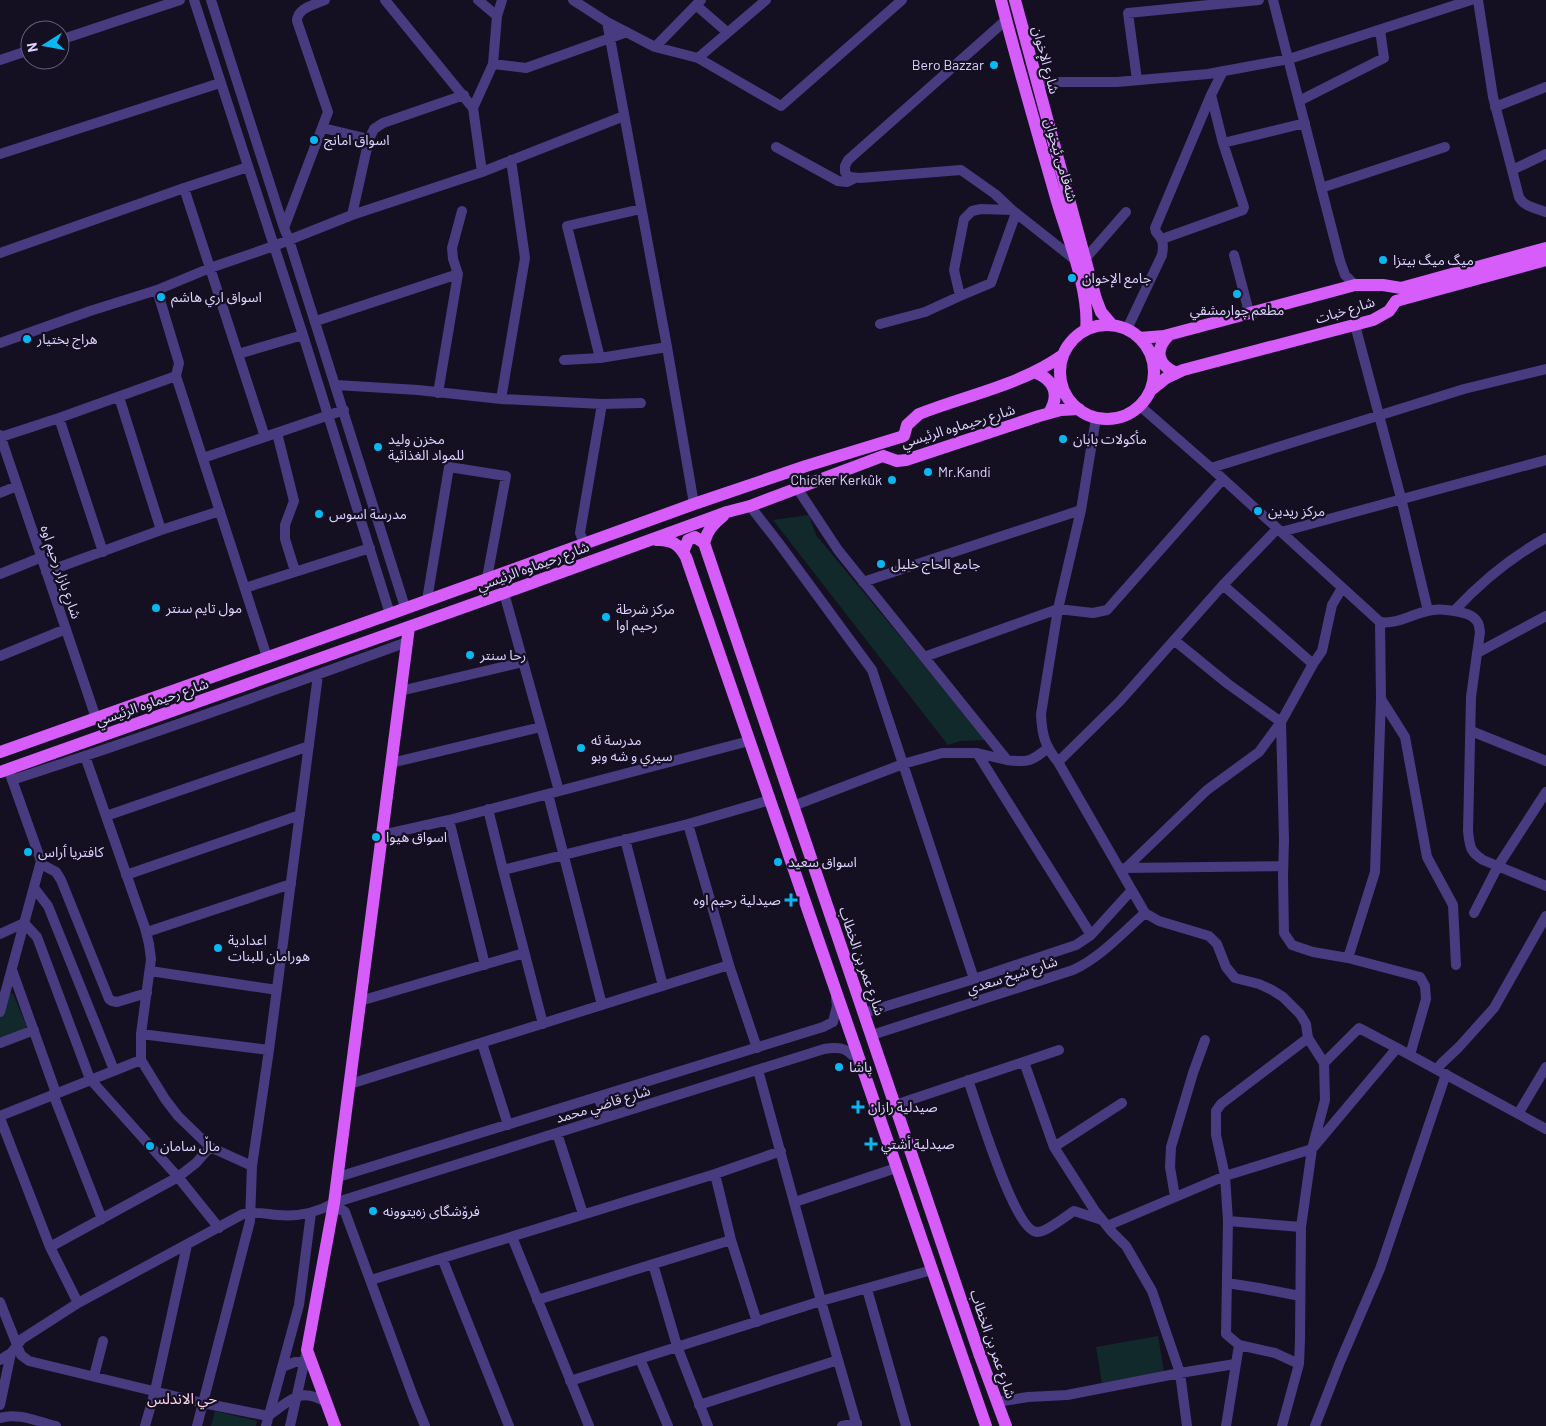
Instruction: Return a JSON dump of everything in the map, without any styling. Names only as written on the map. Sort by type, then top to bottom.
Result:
[{"type":"main road","name":"شەقامی ئیخوان","points":[[1001,0],[1080,259],[1086,330]]},
{"type":"main road","name":"شارع الإخوان","points":[[1015,0],[1080,259],[1099,307],[1112,325]]},
{"type":"main road","name":"شارع خبات","points":[[1140,338],[1169,335],[1249,312],[1356,285],[1383,284],[1401,288],[1546,248]]},
{"type":"main road","name":"شارع خبات","points":[[1151,390],[1166,378],[1177,373],[1377,318],[1392,307],[1396,300],[1546,260]]},
{"type":"main road","points":[[1086,313],[1094,314],[1099,307]]},
{"type":"main road","points":[[1112,325],[1127,329],[1140,338],[1148,348],[1154,364],[1154,381],[1151,390],[1140,406],[1115,419],[1096,418],[1078,410],[1070,401],[1060,378],[1060,366],[1063,355],[1072,340],[1086,330],[1099,326],[1112,325]]},
{"type":"main road","points":[[1169,335],[1163,341],[1159,350],[1161,360],[1167,368],[1177,373]]},
{"type":"main road","name":"شارع رحيماوه الرئيسي","points":[[0,752],[694,504],[806,466],[904,436],[910,420],[919,414],[1034,372],[1063,355]]},
{"type":"main road","points":[[1034,372],[1043,375],[1054,388],[1054,406],[1049,413]]},
{"type":"main road","name":"شارع رحيماوه الرئيسي","points":[[7,774],[727,512],[750,506],[883,456],[892,460],[906,460],[1049,413],[1061,410],[1078,410]]},
{"type":"main road","points":[[683,552],[688,540],[695,537],[704,543],[706,534],[712,525],[727,512]]},
{"type":"main road","points":[[650,540],[668,540],[681,547],[683,552],[986,1426]]},
{"type":"main road","name":"شارع عمر بن الخطاب","points":[[704,543],[1006,1426]]},
{"type":"main road","points":[[535,561],[530,577],[541,580]]},
{"type":"main road","points":[[509,570],[518,574],[521,578],[521,583],[509,591]]},
{"type":"main road","points":[[333,1424],[326,1402],[305,1356],[334,1206],[409,627]]},
{"type":"main road","points":[[720,657],[740,649]]},
{"type":"main road","points":[[796,875],[815,869]]},
{"type":"main road","points":[[916,1224],[934,1218]]},
{"type":"main road","points":[[946,1311],[964,1304]]},
{"type":"street","points":[[70,37],[180,0]]},
{"type":"street","points":[[194,0],[304,335],[390,614]]},
{"type":"street","points":[[211,0],[284,228],[316,321],[405,608]]},
{"type":"street","points":[[284,228],[328,112],[297,21],[297,16],[300,12],[325,0]]},
{"type":"street","points":[[385,0],[473,108],[482,172]]},
{"type":"street","points":[[478,0],[497,16]]},
{"type":"street","points":[[473,108],[494,64],[497,16],[502,0]]},
{"type":"street","points":[[698,58],[766,0]]},
{"type":"street","points":[[578,1],[607,22],[655,47],[698,58],[781,106],[902,0]]},
{"type":"street","points":[[1136,80],[1128,13],[1259,0]]},
{"type":"street","points":[[1273,0],[1342,268],[1345,275],[1356,285]]},
{"type":"street","points":[[1037,82],[1117,82],[1223,71],[1288,59],[1471,0]]},
{"type":"street","points":[[1478,0],[1495,107],[1520,200],[1526,205],[1546,212]]},
{"type":"street","points":[[655,47],[699,3],[727,32]]},
{"type":"street","points":[[1006,20],[848,160],[845,172],[849,177],[854,178],[961,170],[1080,259],[1126,212]]},
{"type":"street","points":[[607,22],[694,504]]},
{"type":"street","points":[[1299,101],[1384,58],[1380,30]]},
{"type":"street","points":[[494,64],[526,68],[627,32]]},
{"type":"street","points":[[0,60],[20,53]]},
{"type":"street","points":[[1127,329],[1162,255],[1164,246],[1162,239],[1156,232],[1156,228],[1211,95],[1223,71]]},
{"type":"street","points":[[0,154],[220,83]]},
{"type":"street","points":[[1495,107],[1546,86]]},
{"type":"street","points":[[1162,239],[1243,210],[1244,206],[1211,95]]},
{"type":"street","points":[[352,215],[369,139],[374,129],[383,123],[464,96]]},
{"type":"street","points":[[0,343],[90,311],[157,290],[210,268],[274,246],[352,215],[482,172],[624,116]]},
{"type":"street","points":[[1224,143],[1305,123]]},
{"type":"street","points":[[323,128],[369,139]]},
{"type":"street","points":[[776,147],[838,181],[847,182],[854,178]]},
{"type":"street","points":[[1321,188],[1445,147]]},
{"type":"street","points":[[1512,170],[1546,154]]},
{"type":"street","points":[[501,399],[525,258],[511,160]]},
{"type":"street","points":[[0,253],[248,167]]},
{"type":"street","points":[[184,188],[265,437]]},
{"type":"street","points":[[600,358],[568,226],[642,209]]},
{"type":"street","points":[[960,296],[954,270],[964,219],[972,211],[981,209],[1014,211]]},
{"type":"street","points":[[438,393],[458,274],[452,248],[462,211]]},
{"type":"street","points":[[880,324],[925,312],[992,283],[1014,211]]},
{"type":"street","points":[[1234,255],[1249,312]]},
{"type":"street","points":[[316,321],[458,274]]},
{"type":"street","points":[[157,290],[179,363],[176,376],[267,656]]},
{"type":"street","points":[[1355,325],[1401,498],[1428,611]]},
{"type":"street","points":[[238,354],[304,335]]},
{"type":"street","points":[[564,360],[600,358],[667,347]]},
{"type":"street","points":[[1211,468],[1464,389],[1546,370]]},
{"type":"street","points":[[0,436],[59,418],[176,376]]},
{"type":"street","points":[[336,385],[501,399],[602,404],[641,403]]},
{"type":"street","points":[[119,397],[161,530]]},
{"type":"street","points":[[584,543],[580,533],[602,404]]},
{"type":"street","points":[[1140,406],[1380,622],[1389,624],[1433,609],[1454,611],[1473,616],[1479,624],[1480,632],[1471,697],[1468,822],[1471,849],[1475,855],[1546,886]]},
{"type":"street","points":[[203,458],[344,410]]},
{"type":"street","points":[[59,418],[103,552]]},
{"type":"street","points":[[1096,418],[1081,510],[1058,609],[1041,714],[1042,732],[1048,748],[1122,868],[1132,892],[1145,913],[1159,921],[1209,936],[1217,944],[1234,978],[1259,984],[1283,998],[1300,1014],[1306,1024],[1308,1038],[1324,1063],[1325,1100],[1312,1149],[1301,1227],[1298,1364],[1282,1426]]},
{"type":"street","points":[[277,433],[294,500],[285,525],[285,539],[295,572]]},
{"type":"street","name":"شارع بازار رحيم اوه","points":[[0,436],[96,718]]},
{"type":"street","points":[[1058,762],[1120,701],[1223,585],[1279,530],[1546,460]]},
{"type":"street","points":[[427,600],[449,467],[506,476],[488,578]]},
{"type":"street","points":[[924,657],[1058,609],[1092,613],[1107,610],[1223,479]]},
{"type":"street","points":[[0,493],[17,486]]},
{"type":"street","points":[[797,488],[826,533],[863,582],[1007,760]]},
{"type":"street","points":[[750,506],[872,670],[974,980]]},
{"type":"street","points":[[863,582],[1081,510]]},
{"type":"street","points":[[46,572],[161,530],[220,511]]},
{"type":"street","points":[[1454,611],[1478,586],[1494,573],[1546,538]]},
{"type":"street","points":[[245,588],[370,548]]},
{"type":"street","points":[[0,574],[42,557]]},
{"type":"street","points":[[1223,585],[1313,664]]},
{"type":"street","points":[[1122,868],[1207,790],[1259,752],[1281,722],[1322,651],[1332,605],[1342,588]]},
{"type":"street","points":[[509,591],[523,662],[559,791]]},
{"type":"street","points":[[385,599],[393,598],[400,593]]},
{"type":"street","points":[[1477,653],[1546,616]]},
{"type":"street","points":[[1348,958],[1376,872],[1380,622]]},
{"type":"street","points":[[0,656],[66,629]]},
{"type":"street","points":[[1174,640],[1228,684],[1281,722]]},
{"type":"street","points":[[0,1012],[7,975],[41,861],[7,774],[85,756],[407,642]]},
{"type":"street","points":[[400,690],[523,662]]},
{"type":"street","points":[[197,1426],[250,1221],[252,1166],[318,675]]},
{"type":"street","points":[[1380,699],[1405,737],[1427,857],[1453,905],[1456,965]]},
{"type":"street","points":[[1281,722],[1284,933],[1292,945],[1313,952],[1348,958],[1420,976],[1425,986],[1426,998],[1410,1055]]},
{"type":"street","points":[[391,763],[542,727]]},
{"type":"street","points":[[1471,731],[1546,762]]},
{"type":"street","points":[[382,835],[449,820],[749,741]]},
{"type":"street","points":[[106,816],[309,746]]},
{"type":"street","points":[[793,806],[903,764],[942,754],[977,754],[1022,762],[1035,758],[1048,748]]},
{"type":"street","points":[[977,754],[1091,935]]},
{"type":"street","points":[[85,756],[146,932],[150,951],[150,971],[141,1034],[140,1060],[165,1100],[178,1116],[210,1147],[252,1166]]},
{"type":"street","points":[[1474,913],[1498,866],[1546,792]]},
{"type":"street","points":[[548,794],[602,1005]]},
{"type":"street","points":[[503,870],[688,824],[770,800]]},
{"type":"street","points":[[488,809],[543,1024]]},
{"type":"street","points":[[126,875],[300,814]]},
{"type":"street","points":[[449,820],[485,965]]},
{"type":"street","points":[[688,824],[729,966],[757,1048]]},
{"type":"street","points":[[625,839],[663,986]]},
{"type":"street","points":[[40,864],[56,872],[61,880],[112,1002],[147,993]]},
{"type":"street","points":[[1122,868],[1283,866]]},
{"type":"street","points":[[146,932],[291,884]]},
{"type":"street","points":[[34,889],[48,906],[114,1070]]},
{"type":"street","name":"شارع شيخ سعدي","points":[[864,1013],[974,980],[1076,945],[1091,935],[1132,892]]},
{"type":"street","name":"شارع شيخ سعدي","points":[[872,1035],[1073,970],[1101,952],[1145,913]]},
{"type":"street","points":[[1315,1426],[1380,1269],[1441,1072],[1442,1063],[1460,1047],[1494,1008],[1546,916]]},
{"type":"street","points":[[0,934],[24,923]]},
{"type":"street","points":[[24,923],[37,937],[90,1079],[178,1177],[219,1228]]},
{"type":"street","points":[[360,1001],[524,953]]},
{"type":"street","points":[[350,1084],[729,966]]},
{"type":"street","points":[[150,971],[277,990]]},
{"type":"street","points":[[7,975],[34,1030],[54,1093],[102,1219]]},
{"type":"street","name":"شارع قاضي محمد","points":[[338,1177],[823,1028],[833,1022],[836,1015],[837,1006],[834,987]]},
{"type":"street","points":[[1324,1063],[1359,1028],[1546,1129]]},
{"type":"street","points":[[0,1043],[34,1030]]},
{"type":"street","points":[[141,1034],[269,1050]]},
{"type":"street","points":[[1298,1364],[1275,1353],[1239,1344],[1226,1334],[1228,1221],[1225,1176],[1216,1135],[1216,1111],[1221,1104],[1308,1038]]},
{"type":"street","points":[[1175,1196],[1170,1167],[1171,1147],[1205,1040]]},
{"type":"street","points":[[482,1043],[508,1124]]},
{"type":"street","name":"شارع قاضي محمد","points":[[311,1214],[557,1133],[824,1049],[844,1048],[859,1064],[866,1079]]},
{"type":"street","points":[[1074,1211],[1105,1223],[1120,1220],[1225,1176],[1312,1149],[1397,1048]]},
{"type":"street","points":[[895,1105],[1058,1050]]},
{"type":"street","points":[[78,1303],[50,1247],[0,1117],[54,1093],[140,1060]]},
{"type":"street","points":[[1024,1062],[1054,1146],[1088,1200],[1105,1223],[1126,1246],[1152,1291],[1180,1373],[1187,1426]]},
{"type":"street","points":[[1518,1114],[1546,1067]]},
{"type":"street","points":[[758,1070],[821,1301],[857,1424],[842,1426]]},
{"type":"street","points":[[968,1080],[999,1172],[1018,1211],[1029,1228],[1036,1233],[1042,1232],[1088,1200]]},
{"type":"street","points":[[598,1097],[606,1118]]},
{"type":"street","points":[[1054,1146],[1122,1103]]},
{"type":"street","points":[[557,1133],[583,1214]]},
{"type":"street","points":[[50,1247],[178,1177],[196,1164],[210,1147]]},
{"type":"street","points":[[371,1280],[715,1174],[781,1150]]},
{"type":"street","points":[[794,1202],[896,1168]]},
{"type":"street","points":[[715,1174],[731,1240],[757,1322]]},
{"type":"street","points":[[334,1206],[345,1212],[425,1426]]},
{"type":"street","points":[[0,1360],[29,1334],[78,1303],[243,1214],[250,1212],[294,1216],[311,1214],[299,1305],[267,1421]]},
{"type":"street","points":[[1120,1220],[1126,1246]]},
{"type":"street","points":[[1228,1221],[1301,1227]]},
{"type":"street","points":[[512,1237],[589,1426]]},
{"type":"street","points":[[537,1300],[731,1240]]},
{"type":"street","points":[[145,1426],[155,1390],[187,1245]]},
{"type":"street","points":[[442,1258],[509,1426]]},
{"type":"street","points":[[653,1264],[678,1346],[708,1426]]},
{"type":"street","points":[[570,1381],[821,1301],[932,1270]]},
{"type":"street","points":[[1227,1283],[1300,1296]]},
{"type":"street","points":[[866,1289],[906,1426]]},
{"type":"street","points":[[0,1302],[10,1326],[14,1349],[0,1405]]},
{"type":"street","points":[[94,1376],[103,1341]]},
{"type":"street","points":[[1226,1426],[1239,1344]]},
{"type":"street","points":[[14,1349],[29,1361],[155,1390],[267,1421]]},
{"type":"street","points":[[282,1367],[305,1356]]},
{"type":"street","points":[[290,1426],[305,1356]]},
{"type":"street","points":[[640,1359],[668,1426]]},
{"type":"street","points":[[699,1405],[838,1360]]},
{"type":"street","points":[[997,1402],[1028,1397],[1067,1395],[1235,1364]]},
{"type":"street","points":[[267,1421],[301,1394],[310,1395],[326,1402]]},
{"type":"street","points":[[0,1418],[8,1416],[19,1417],[56,1426]]},
{"type":"green space","points":[[809,515],[816,535],[986,740],[960,741],[948,745],[773,520]]},
{"type":"green space","points":[[13,994],[27,1027],[0,1039],[0,1017],[6,995]]},
{"type":"green space","points":[[1158,1336],[1164,1372],[1102,1383],[1096,1347]]},
{"type":"green space","points":[[215,1411],[257,1421],[256,1426],[211,1426]]},
{"type":"place","name":"Bero Bazzar","points":[[994,65]]},
{"type":"place","name":"اسواق امانج","points":[[314,140]]},
{"type":"place","name":"ميگ ميگ بيتزا","points":[[1383,260]]},
{"type":"place","name":"جامع الإخوان","points":[[1072,278]]},
{"type":"place","name":"مطعم چوارمشقي","points":[[1237,294]]},
{"type":"place","name":"اسواق اري هاشم","points":[[161,297]]},
{"type":"place","name":"هراج بختيار","points":[[27,339]]},
{"type":"place","name":"مأكولات بابان","points":[[1063,439]]},
{"type":"place","name":"مخزن وليد للمواد الغذائية","points":[[378,447]]},
{"type":"place","name":"Mr.Kandi","points":[[928,472]]},
{"type":"place","name":"Chicker Kerkûk","points":[[892,480]]},
{"type":"place","name":"مركز ريدين","points":[[1258,511]]},
{"type":"place","name":"مدرسة اسوس","points":[[319,514]]},
{"type":"place","name":"جامع الحاج خليل","points":[[881,564]]},
{"type":"place","name":"مول تايم سنتر","points":[[156,608]]},
{"type":"place","name":"مركز شرطة رحيم اوا","points":[[606,617]]},
{"type":"place","name":"رحا سنتر","points":[[470,655]]},
{"type":"place","name":"مدرسة ئه سيري و شه وبو","points":[[581,748]]},
{"type":"place","name":"اسواق هيوا","points":[[376,837]]},
{"type":"place","name":"كافتريا ٲراس","points":[[28,852]]},
{"type":"place","name":"اسواق سعيد","points":[[778,862]]},
{"type":"place","name":"صيدلية رحيم اوه","points":[[791,900]]},
{"type":"place","name":"اعدادية هورامان للبنات","points":[[218,948]]},
{"type":"place","name":"پاشا","points":[[839,1067]]},
{"type":"place","name":"صيدلية رازان","points":[[858,1107]]},
{"type":"place","name":"صيدلية أشتي","points":[[871,1144]]},
{"type":"place","name":"ماڵ سامان","points":[[150,1146]]},
{"type":"place","name":"فرۆشگای زەیتوونە","points":[[373,1211]]},
{"type":"district","name":"حي الاندلس","points":[[182,1399]]}]
